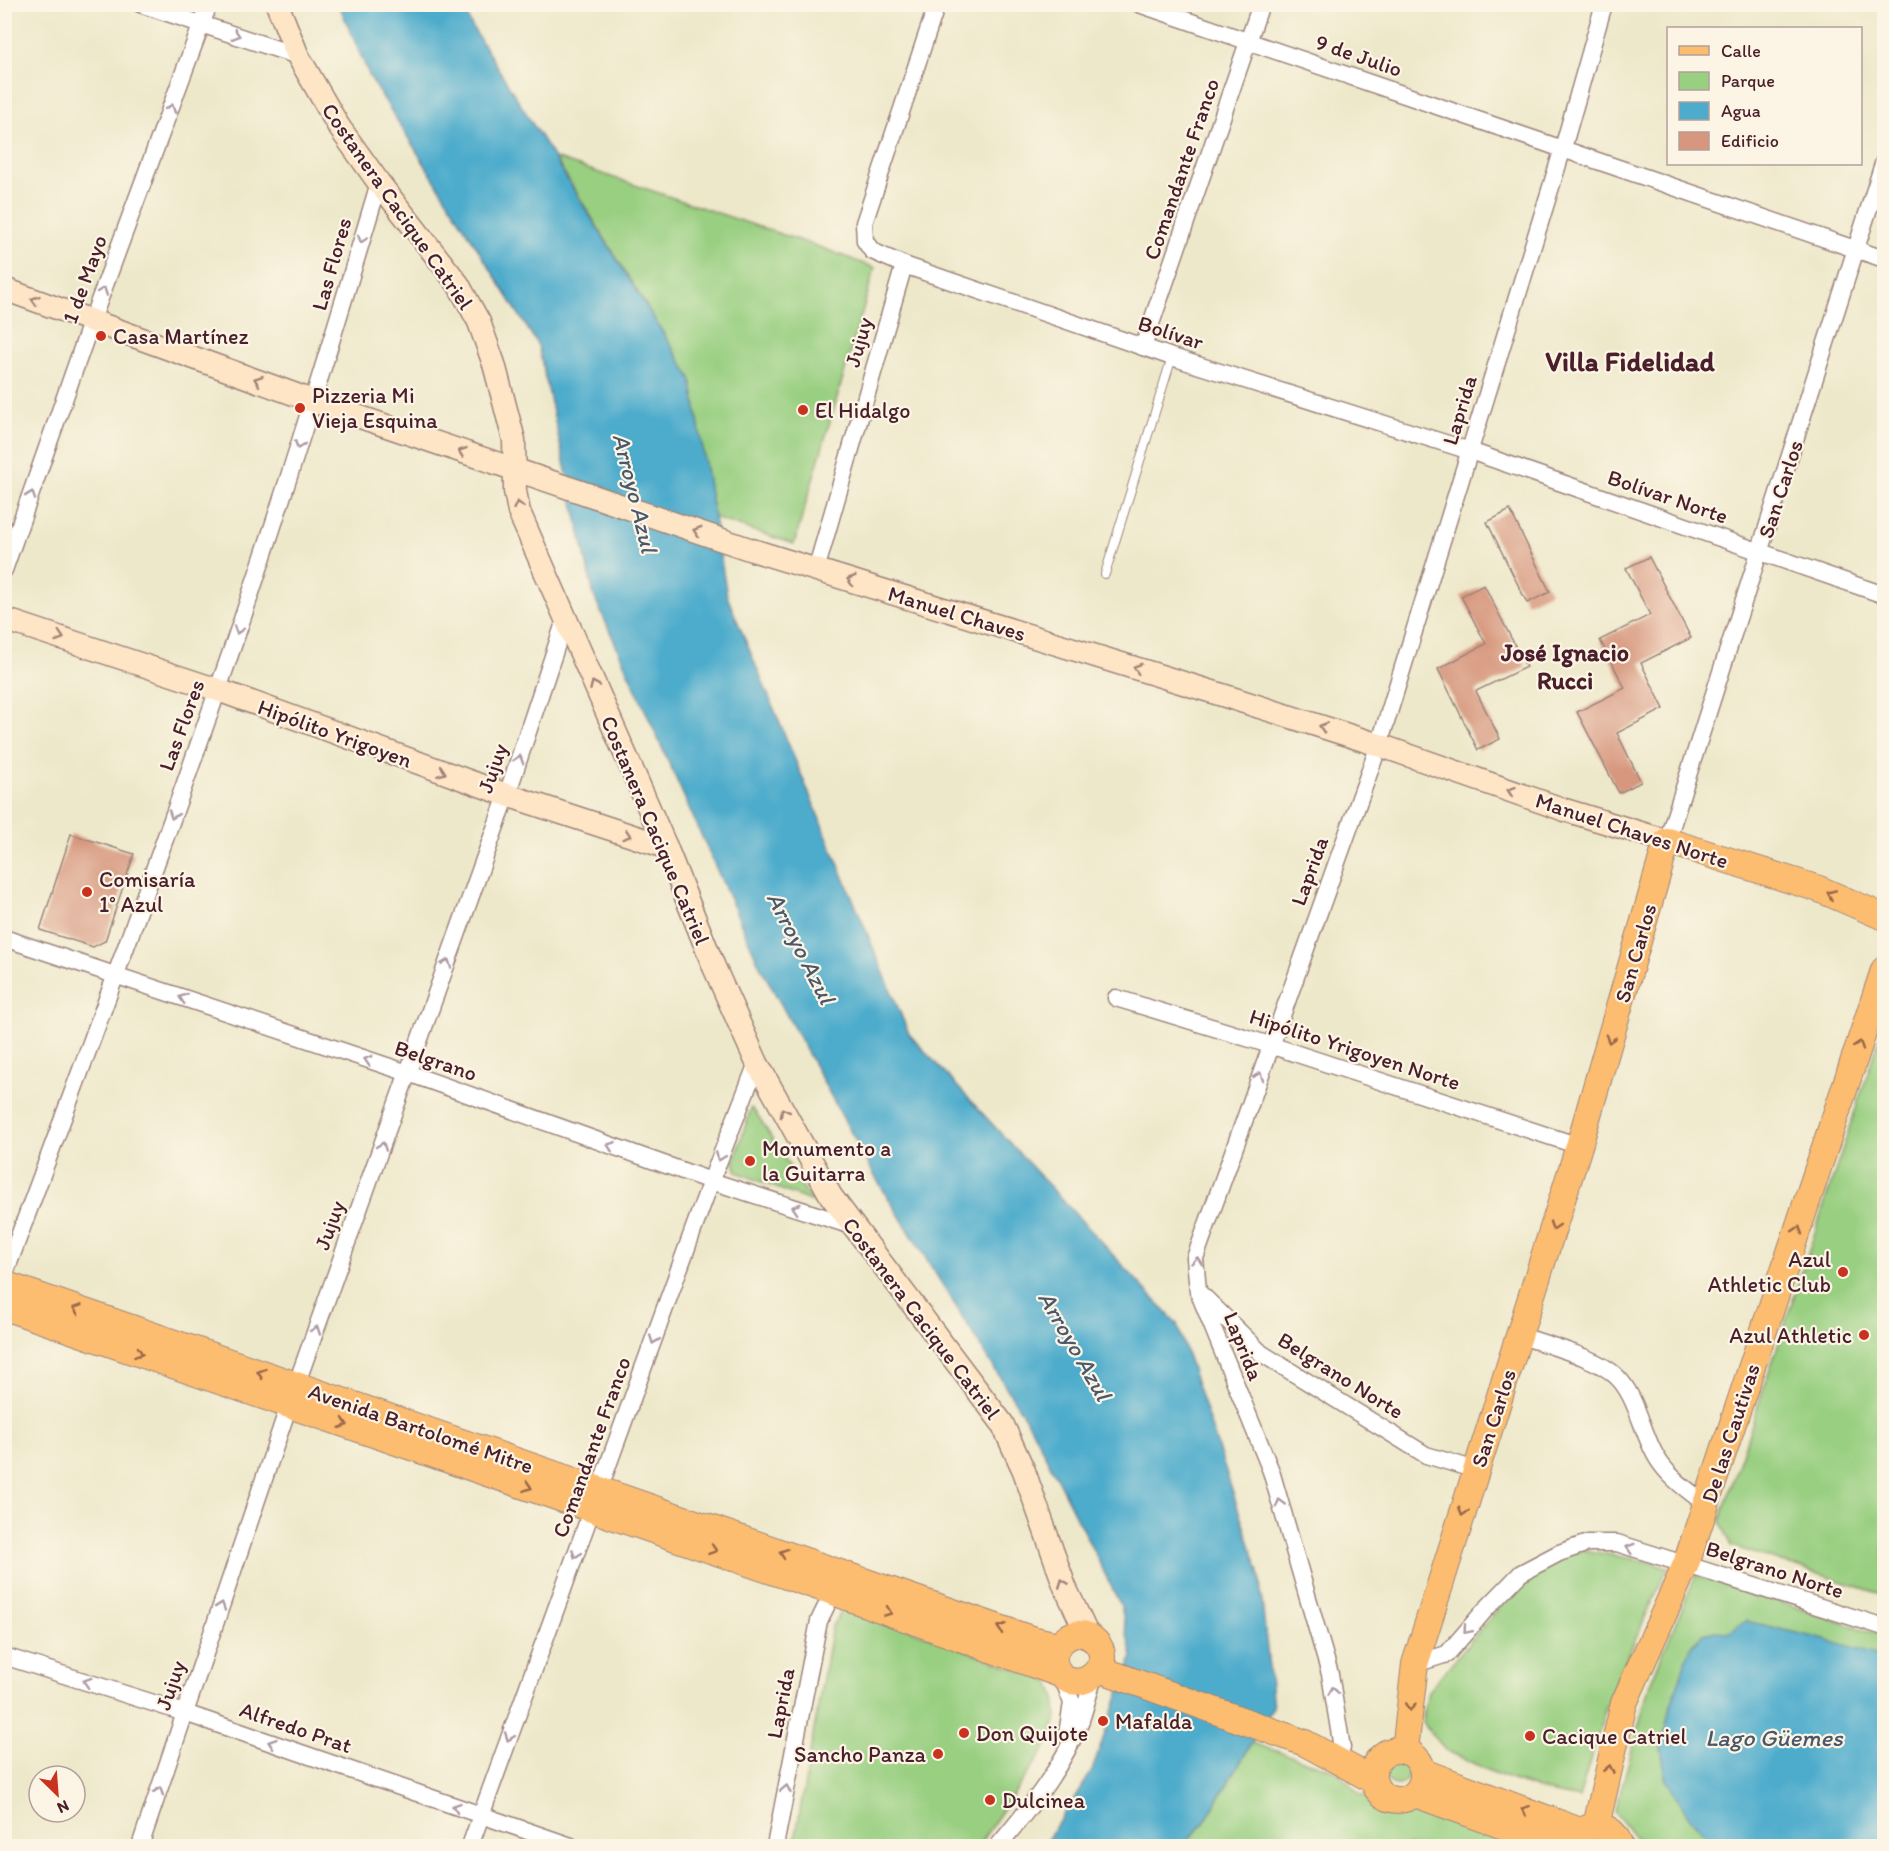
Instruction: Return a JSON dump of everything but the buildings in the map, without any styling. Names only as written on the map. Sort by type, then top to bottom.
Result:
[{"type":"main road","name":"Manuel Chaves Norte","points":[[1667,842],[1820,890],[1884,917]]},
{"type":"main road","name":"San Carlos","points":[[1393,1753],[1415,1664],[1579,1146],[1667,842]]},
{"type":"main road","name":"De las Cautivas","points":[[1582,1835],[1624,1703],[1686,1564],[1707,1504],[1884,970]]},
{"type":"main road","name":"Avenida Bartolomé Mitre","points":[[4,1284],[292,1395]]},
{"type":"main road","name":"Avenida Bartolomé Mitre","points":[[4,1307],[292,1395],[836,1582]]},
{"type":"main road","points":[[836,1582],[1057,1645]]},
{"type":"main road","points":[[836,1582],[1072,1682],[1081,1682],[1104,1673],[1305,1743],[1373,1780]]},
{"type":"main road","points":[[1062,1676],[1054,1661],[1057,1645],[1070,1635],[1078,1634],[1096,1641],[1101,1650],[1104,1673]]},
{"type":"main road","points":[[1305,1743],[1417,1758],[1419,1783]]},
{"type":"main road","points":[[1393,1753],[1373,1768],[1373,1780],[1378,1791],[1392,1800],[1400,1800],[1419,1783]]},
{"type":"main road","points":[[1419,1783],[1582,1835],[1611,1831],[1617,1837],[1620,1846]]},
{"type":"main road","points":[[1419,1783],[1559,1846]]},
{"type":"street","points":[[140,4],[298,56]]},
{"type":"street","name":"1 de Mayo","points":[[4,570],[92,320],[209,4]]},
{"type":"street","name":"Costanera Cacique Catriel","points":[[277,4],[298,56],[339,127],[379,183],[458,284],[479,322],[494,364],[514,440],[526,474],[515,491],[519,512],[666,847],[714,967],[757,1063],[831,1196],[1002,1423],[1024,1471],[1065,1587],[1088,1636]]},
{"type":"street","name":"Bolívar","points":[[937,4],[864,223],[864,241],[873,251],[904,265],[1172,357],[1470,451]]},
{"type":"street","name":"9 de Julio","points":[[1139,4],[1884,259]]},
{"type":"street","name":"Comandante Franco","points":[[1143,347],[1261,4]]},
{"type":"street","name":"Laprida","points":[[1341,1748],[1330,1674],[1270,1471],[1198,1291],[1195,1258],[1379,745],[1563,148],[1604,4]]},
{"type":"street","name":"San Carlos","points":[[1667,842],[1884,161]]},
{"type":"street","name":"Las Flores","points":[[4,1276],[116,976],[218,690],[314,401],[379,183]]},
{"type":"street","name":"Jujuy","points":[[816,570],[904,265]]},
{"type":"street","name":"Manuel Chaves","points":[[4,289],[314,401],[752,549],[1379,745]]},
{"type":"street","name":"Bolívar Norte","points":[[1470,451],[1884,595]]},
{"type":"street","name":"Hipólito Yrigoyen","points":[[4,619],[218,690],[507,795],[666,847]]},
{"type":"street","name":"Jujuy","points":[[140,1846],[292,1395],[507,795],[565,620]]},
{"type":"street","name":"Manuel Chaves Norte","points":[[1379,745],[1564,810],[1667,842]]},
{"type":"street","name":"Belgrano","points":[[4,938],[408,1073],[711,1181],[852,1226]]},
{"type":"street","name":"Hipólito Yrigoyen Norte","points":[[1116,998],[1270,1045],[1579,1146]]},
{"type":"street","name":"Comandante Franco","points":[[470,1846],[711,1181],[757,1063]]},
{"type":"street","name":"Belgrano Norte","points":[[1198,1291],[1261,1353],[1426,1455],[1476,1470]]},
{"type":"street","points":[[1519,1335],[1601,1365],[1617,1376],[1629,1393],[1657,1458],[1670,1475],[1707,1504]]},
{"type":"street","name":"Belgrano Norte","points":[[1415,1664],[1447,1654],[1521,1573],[1559,1553],[1588,1543],[1617,1544],[1884,1627]]},
{"type":"street","name":"Laprida","points":[[775,1846],[819,1621],[836,1582]]},
{"type":"street","name":"Alfredo Prat","points":[[4,1656],[185,1713],[571,1846]]},
{"type":"street","points":[[998,1846],[1036,1799],[1059,1764],[1104,1673]]},
{"type":"street","points":[[1059,1764],[1072,1703],[1062,1676]]},
{"type":"lane","points":[[1105,574],[1172,357]]},
{"type":"green space","points":[[555,158],[875,268],[794,544],[714,518],[691,378]]},
{"type":"green space","name":"Azul Athletic Club","points":[[1884,1023],[1884,1595],[1732,1546],[1720,1521]]},
{"type":"green space","points":[[751,1108],[812,1202],[737,1172],[734,1162]]},
{"type":"green space","points":[[1583,1550],[1668,1567],[1609,1698],[1579,1798],[1544,1791],[1496,1774],[1445,1750],[1422,1722],[1428,1691],[1509,1596],[1552,1561]]},
{"type":"green space","name":"Lago Güemes","points":[[1696,1575],[1884,1636],[1884,1846],[1651,1846],[1652,1842],[1636,1839],[1615,1812],[1650,1684]]},
{"type":"green space","points":[[845,1605],[1050,1682],[1056,1699],[1057,1718],[1050,1741],[978,1846],[794,1846],[832,1626]]},
{"type":"green space","points":[[1252,1743],[1336,1771],[1360,1794],[1388,1808],[1420,1800],[1534,1846],[1183,1846],[1204,1823]]},
{"type":"green space","points":[[1397,1763],[1405,1766],[1408,1774],[1405,1782],[1397,1785],[1389,1782],[1386,1774],[1389,1766]]},
{"type":"water","name":"Arroyo Azul","points":[[339,5],[463,5],[471,25],[691,378],[727,596],[909,1034],[1177,1324],[1259,1572],[1273,1707],[1204,1823],[1182,1846],[1043,1846],[1091,1773],[1132,1657],[1121,1606],[1031,1427],[876,1178],[760,966],[594,596],[538,345],[370,77]]},
{"type":"water","name":"Lago Güemes","points":[[1746,1621],[1884,1657],[1884,1846],[1713,1846],[1685,1811],[1667,1781],[1661,1750],[1669,1711],[1691,1646],[1704,1634],[1715,1631],[1730,1632]]},
{"type":"place","name":"Casa Martínez","points":[[101,336]]},
{"type":"place","name":"Pizzeria Mi Vieja Esquina","points":[[300,408]]},
{"type":"place","name":"El Hidalgo","points":[[803,410]]},
{"type":"place","name":"Comisaría 1° Azul","points":[[87,892]]},
{"type":"place","name":"Monumento a la Guitarra","points":[[750,1161]]},
{"type":"place","name":"Azul Athletic Club","points":[[1843,1272]]},
{"type":"place","name":"Azul Athletic","points":[[1864,1335]]},
{"type":"place","name":"Mafalda","points":[[1103,1721]]},
{"type":"place","name":"Don Quijote","points":[[964,1733]]},
{"type":"place","name":"Cacique Catriel","points":[[1530,1736]]},
{"type":"place","name":"Sancho Panza","points":[[938,1754]]},
{"type":"place","name":"Dulcinea","points":[[990,1800]]},
{"type":"district","name":"Villa Fidelidad","points":[[1630,361]]},
{"type":"district","name":"José Ignacio Rucci","points":[[1565,667]]}]
